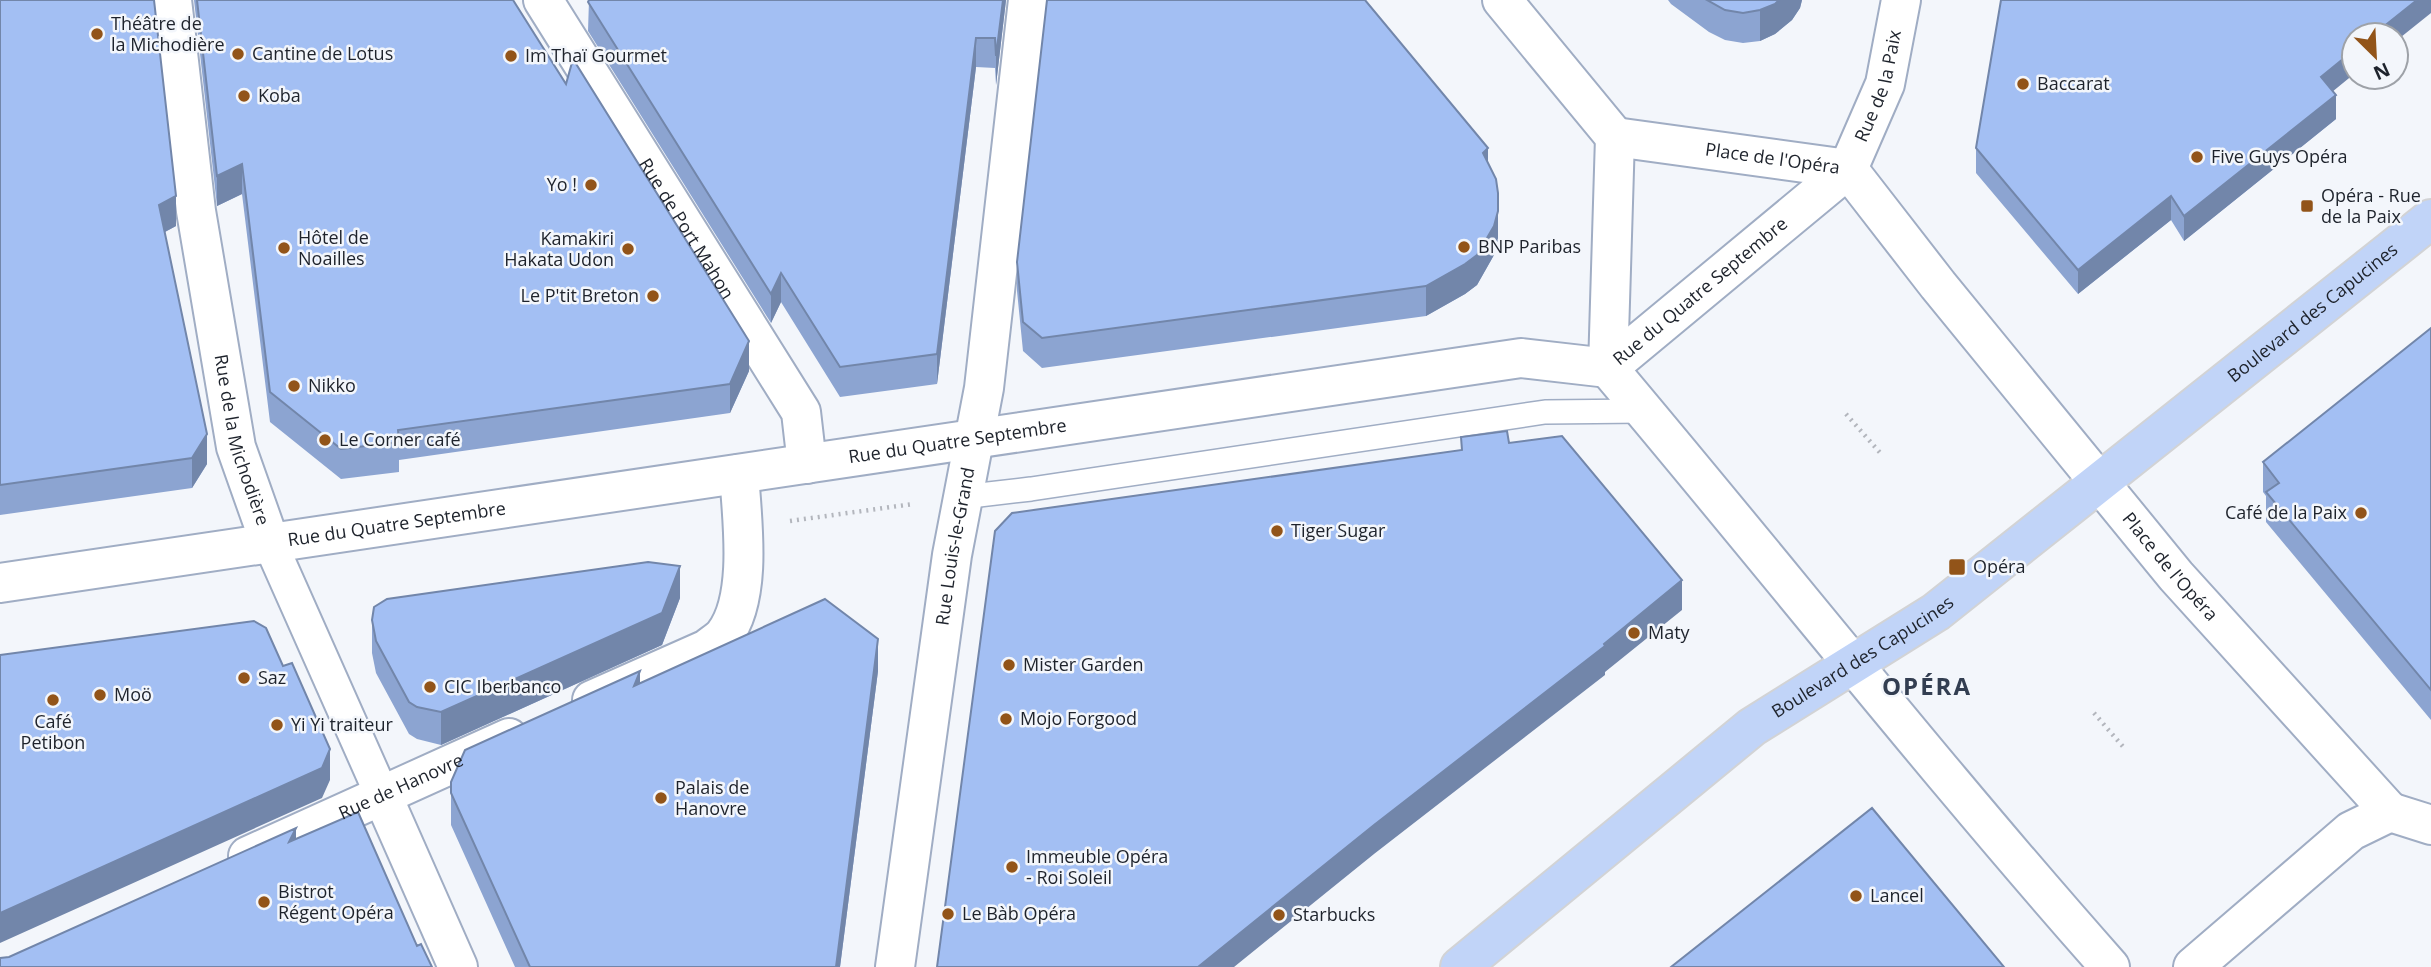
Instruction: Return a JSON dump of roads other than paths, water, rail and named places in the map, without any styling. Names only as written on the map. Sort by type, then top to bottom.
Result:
[{"type":"main road","name":"Rue de la Michodière","points":[[172,0],[196,211],[236,447],[270,542]]},
{"type":"main road","name":"Rue de Port Mahon","points":[[544,0],[801,412],[807,464]]},
{"type":"main road","name":"Rue Louis-le-Grand","points":[[895,967],[962,497],[984,388],[1028,0]]},
{"type":"main road","points":[[1502,0],[1615,137],[1608,368],[1968,803],[2110,967]]},
{"type":"main road","name":"Rue de la Paix","points":[[1848,169],[1885,84],[1901,0]]},
{"type":"main road","name":"Place de l'Opéra","points":[[1615,137],[1848,169],[2098,484],[2194,598],[2390,812]]},
{"type":"main road","name":"Rue du Quatre Septembre","points":[[0,583],[1521,358],[1608,368],[1848,169]]},
{"type":"main road","name":"Boulevard des Capucines","points":[[1460,967],[1752,727],[1936,612],[2431,219]]},
{"type":"main road","name":"Rue de Hanovre","points":[[215,870],[707,649],[723,637],[737,610],[742,576],[744,547],[739,474]]},
{"type":"main road","name":"Rue de la Michodière","points":[[382,794],[458,967]]},
{"type":"main road","points":[[2193,967],[2351,831],[2390,812],[2431,824]]},
{"type":"street","name":"Rue de la Michodière","points":[[270,542],[382,794]]},
{"type":"lane","points":[[962,497],[1545,412],[1644,411]]},
{"type":"place","name":"Théâtre de la Michodière","points":[[97,34]]},
{"type":"place","name":"Cantine de Lotus","points":[[238,54]]},
{"type":"place","name":"Im Thaï Gourmet","points":[[511,56]]},
{"type":"place","name":"Baccarat","points":[[2023,84]]},
{"type":"place","name":"Koba","points":[[244,96]]},
{"type":"place","name":"Five Guys Opéra","points":[[2197,157]]},
{"type":"place","name":"Yo !","points":[[591,185]]},
{"type":"place","name":"Opéra - Rue de la Paix","points":[[2307,206]]},
{"type":"place","name":"BNP Paribas","points":[[1464,247]]},
{"type":"place","name":"Hôtel de Noailles","points":[[284,248]]},
{"type":"place","name":"Kamakiri Hakata Udon","points":[[628,249]]},
{"type":"place","name":"Le P'tit Breton","points":[[653,296]]},
{"type":"place","name":"Nikko","points":[[294,386]]},
{"type":"place","name":"Le Corner café","points":[[325,440]]},
{"type":"place","name":"Café de la Paix","points":[[2361,513]]},
{"type":"place","name":"Tiger Sugar","points":[[1277,531]]},
{"type":"place","name":"Opéra","points":[[1957,567]]},
{"type":"place","name":"Maty","points":[[1634,633]]},
{"type":"place","name":"Mister Garden","points":[[1009,665]]},
{"type":"place","name":"Saz","points":[[244,678]]},
{"type":"place","name":"CIC Iberbanco","points":[[430,687]]},
{"type":"place","name":"Moö","points":[[100,695]]},
{"type":"place","name":"Café Petibon","points":[[53,700]]},
{"type":"place","name":"Mojo Forgood","points":[[1006,719]]},
{"type":"place","name":"Yi Yi traiteur","points":[[277,725]]},
{"type":"place","name":"Palais de Hanovre","points":[[661,798]]},
{"type":"place","name":"Immeuble Opéra - Roi Soleil","points":[[1012,867]]},
{"type":"place","name":"Lancel","points":[[1856,896]]},
{"type":"place","name":"Bistrot Régent Opéra","points":[[264,902]]},
{"type":"place","name":"Le Bàb Opéra","points":[[948,914]]},
{"type":"place","name":"Starbucks","points":[[1279,915]]},
{"type":"district","name":"OPÉRA","points":[[1927,687]]}]
